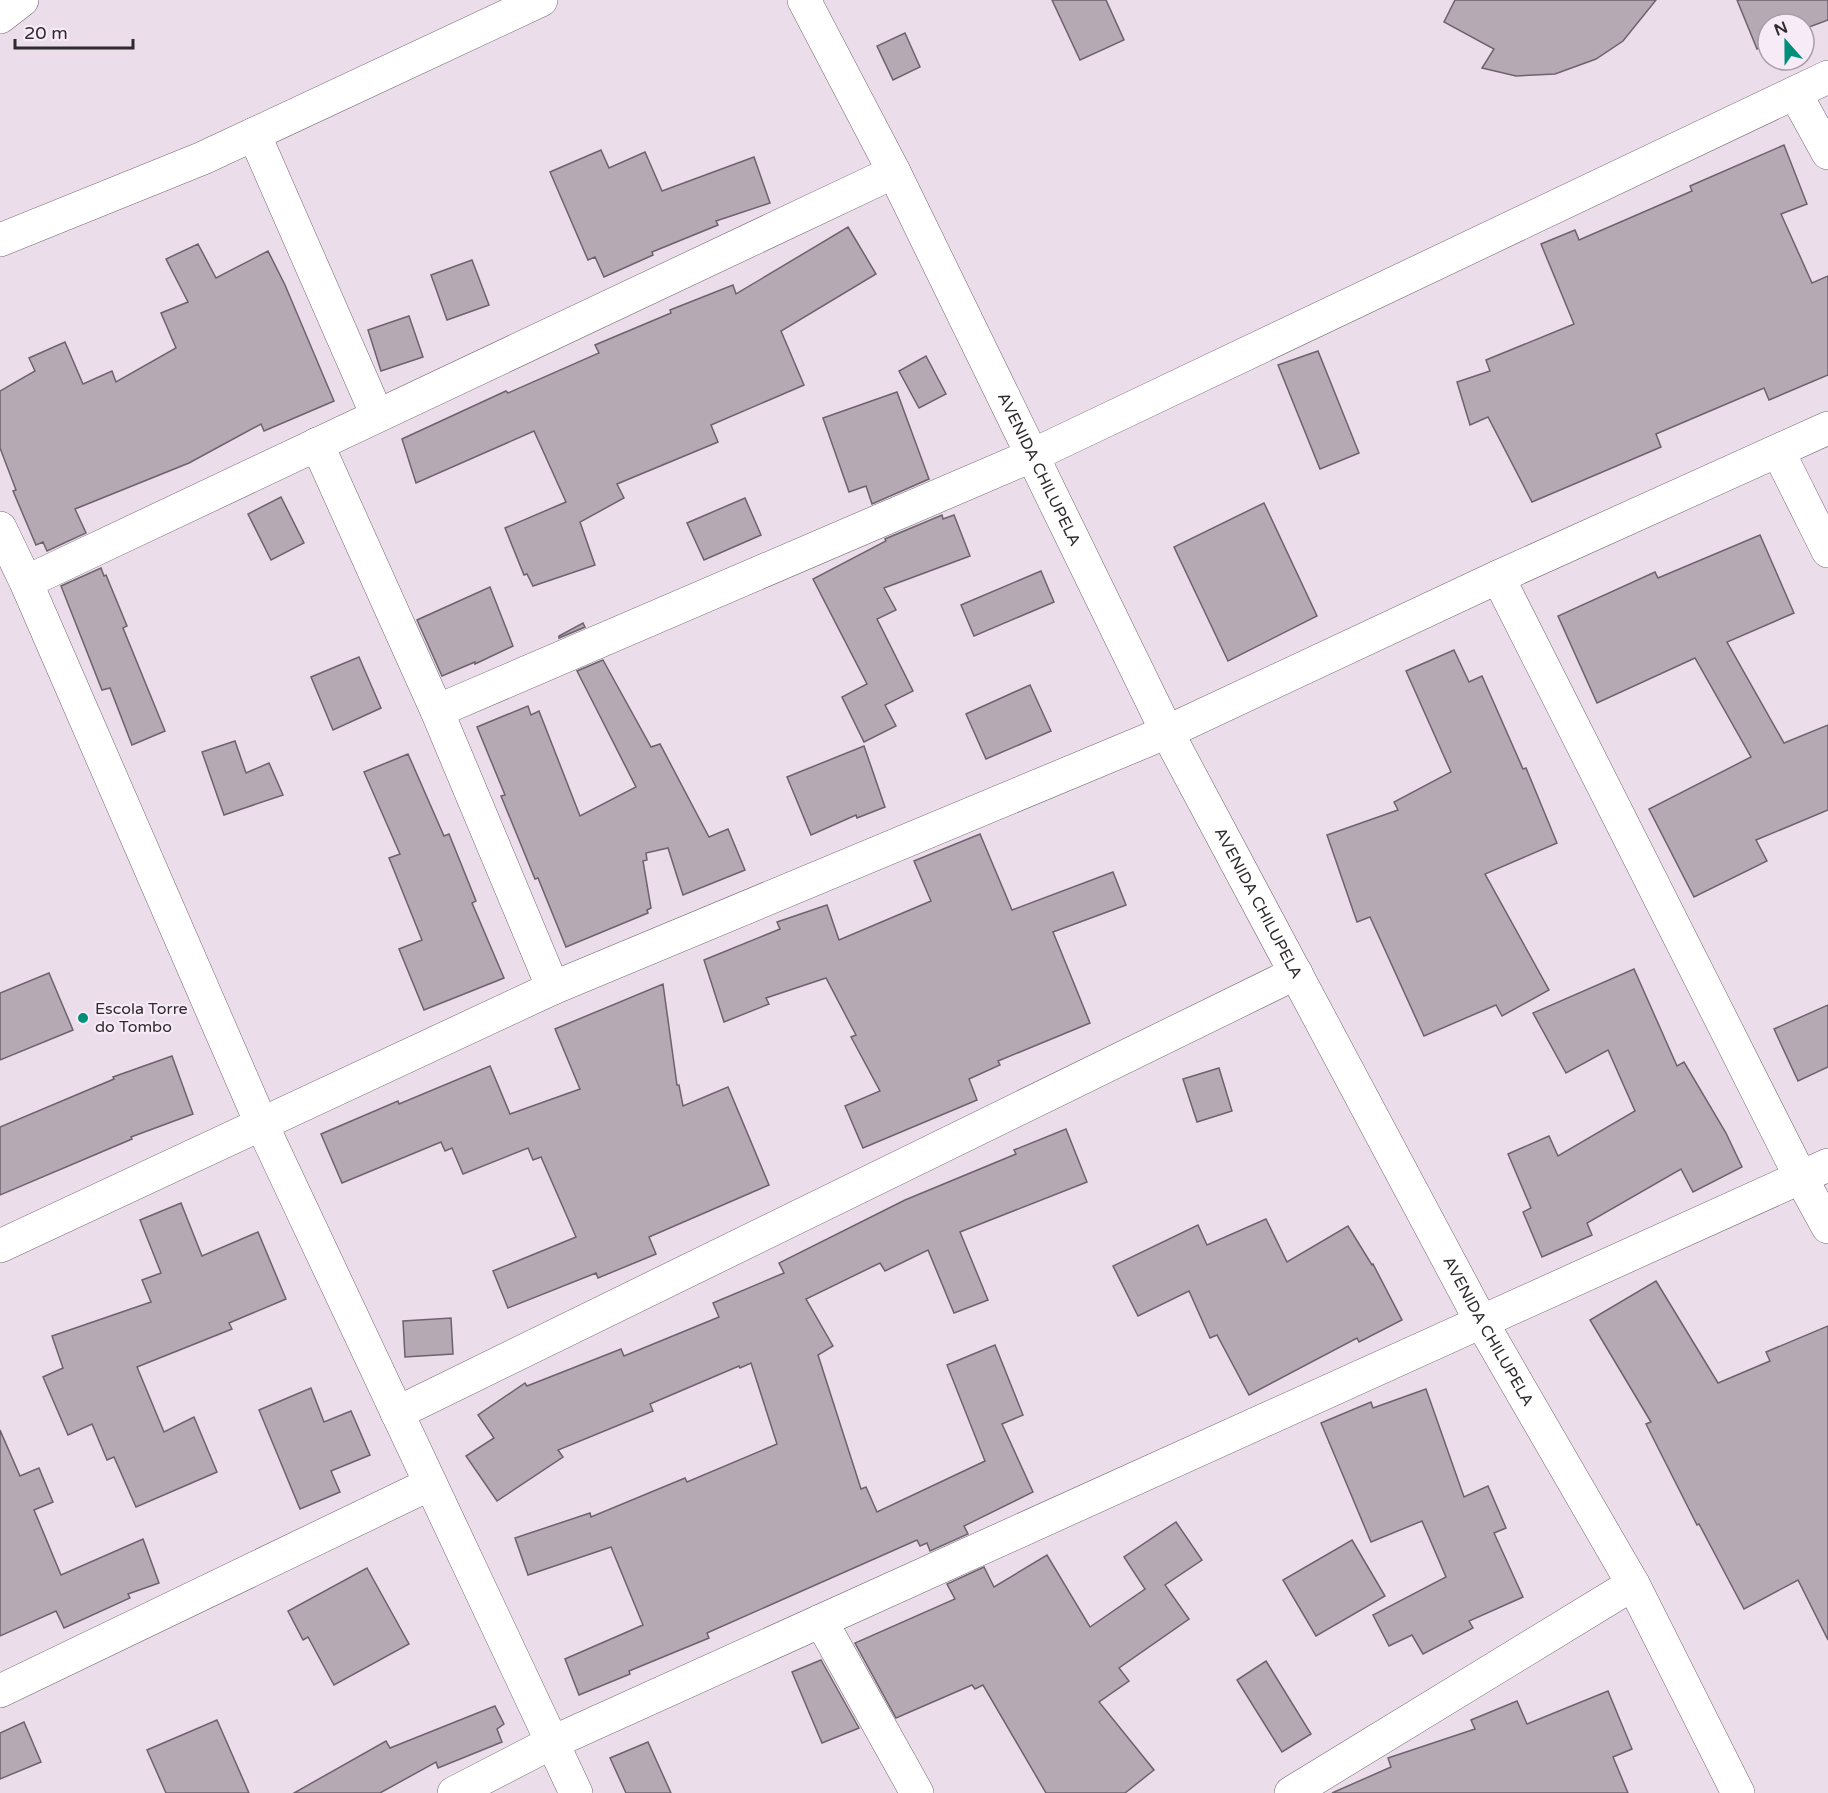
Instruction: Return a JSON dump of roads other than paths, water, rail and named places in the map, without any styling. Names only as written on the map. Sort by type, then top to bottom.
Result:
[{"type":"street","points":[[0,17],[22,0]]},
{"type":"street","points":[[0,240],[203,158],[541,0]]},
{"type":"street","name":"AVENIDA CHILUPELA","points":[[804,0],[894,172],[1167,732],[1482,1323],[1633,1584],[1738,1793]]},
{"type":"street","points":[[436,711],[1033,455],[1828,77]]},
{"type":"street","points":[[1795,93],[1828,153]]},
{"type":"street","points":[[254,134],[377,415]]},
{"type":"street","points":[[26,582],[894,172]]},
{"type":"street","points":[[0,1246],[553,988],[1167,732],[1498,577],[1828,428]]},
{"type":"street","points":[[317,444],[436,711],[553,988]]},
{"type":"street","points":[[1778,451],[1828,551]]},
{"type":"street","points":[[0,528],[26,582],[261,1123],[576,1793]]},
{"type":"street","points":[[1498,577],[1814,1172],[1828,1227]]},
{"type":"street","points":[[397,1413],[1296,973]]},
{"type":"street","points":[[454,1793],[551,1743],[1814,1172]]},
{"type":"street","points":[[0,1691],[430,1484]]},
{"type":"street","points":[[1291,1793],[1633,1584]]},
{"type":"street","points":[[821,1621],[917,1793]]},
{"type":"place","name":"Escola Torre do Tombo","points":[[83,1018]]}]
